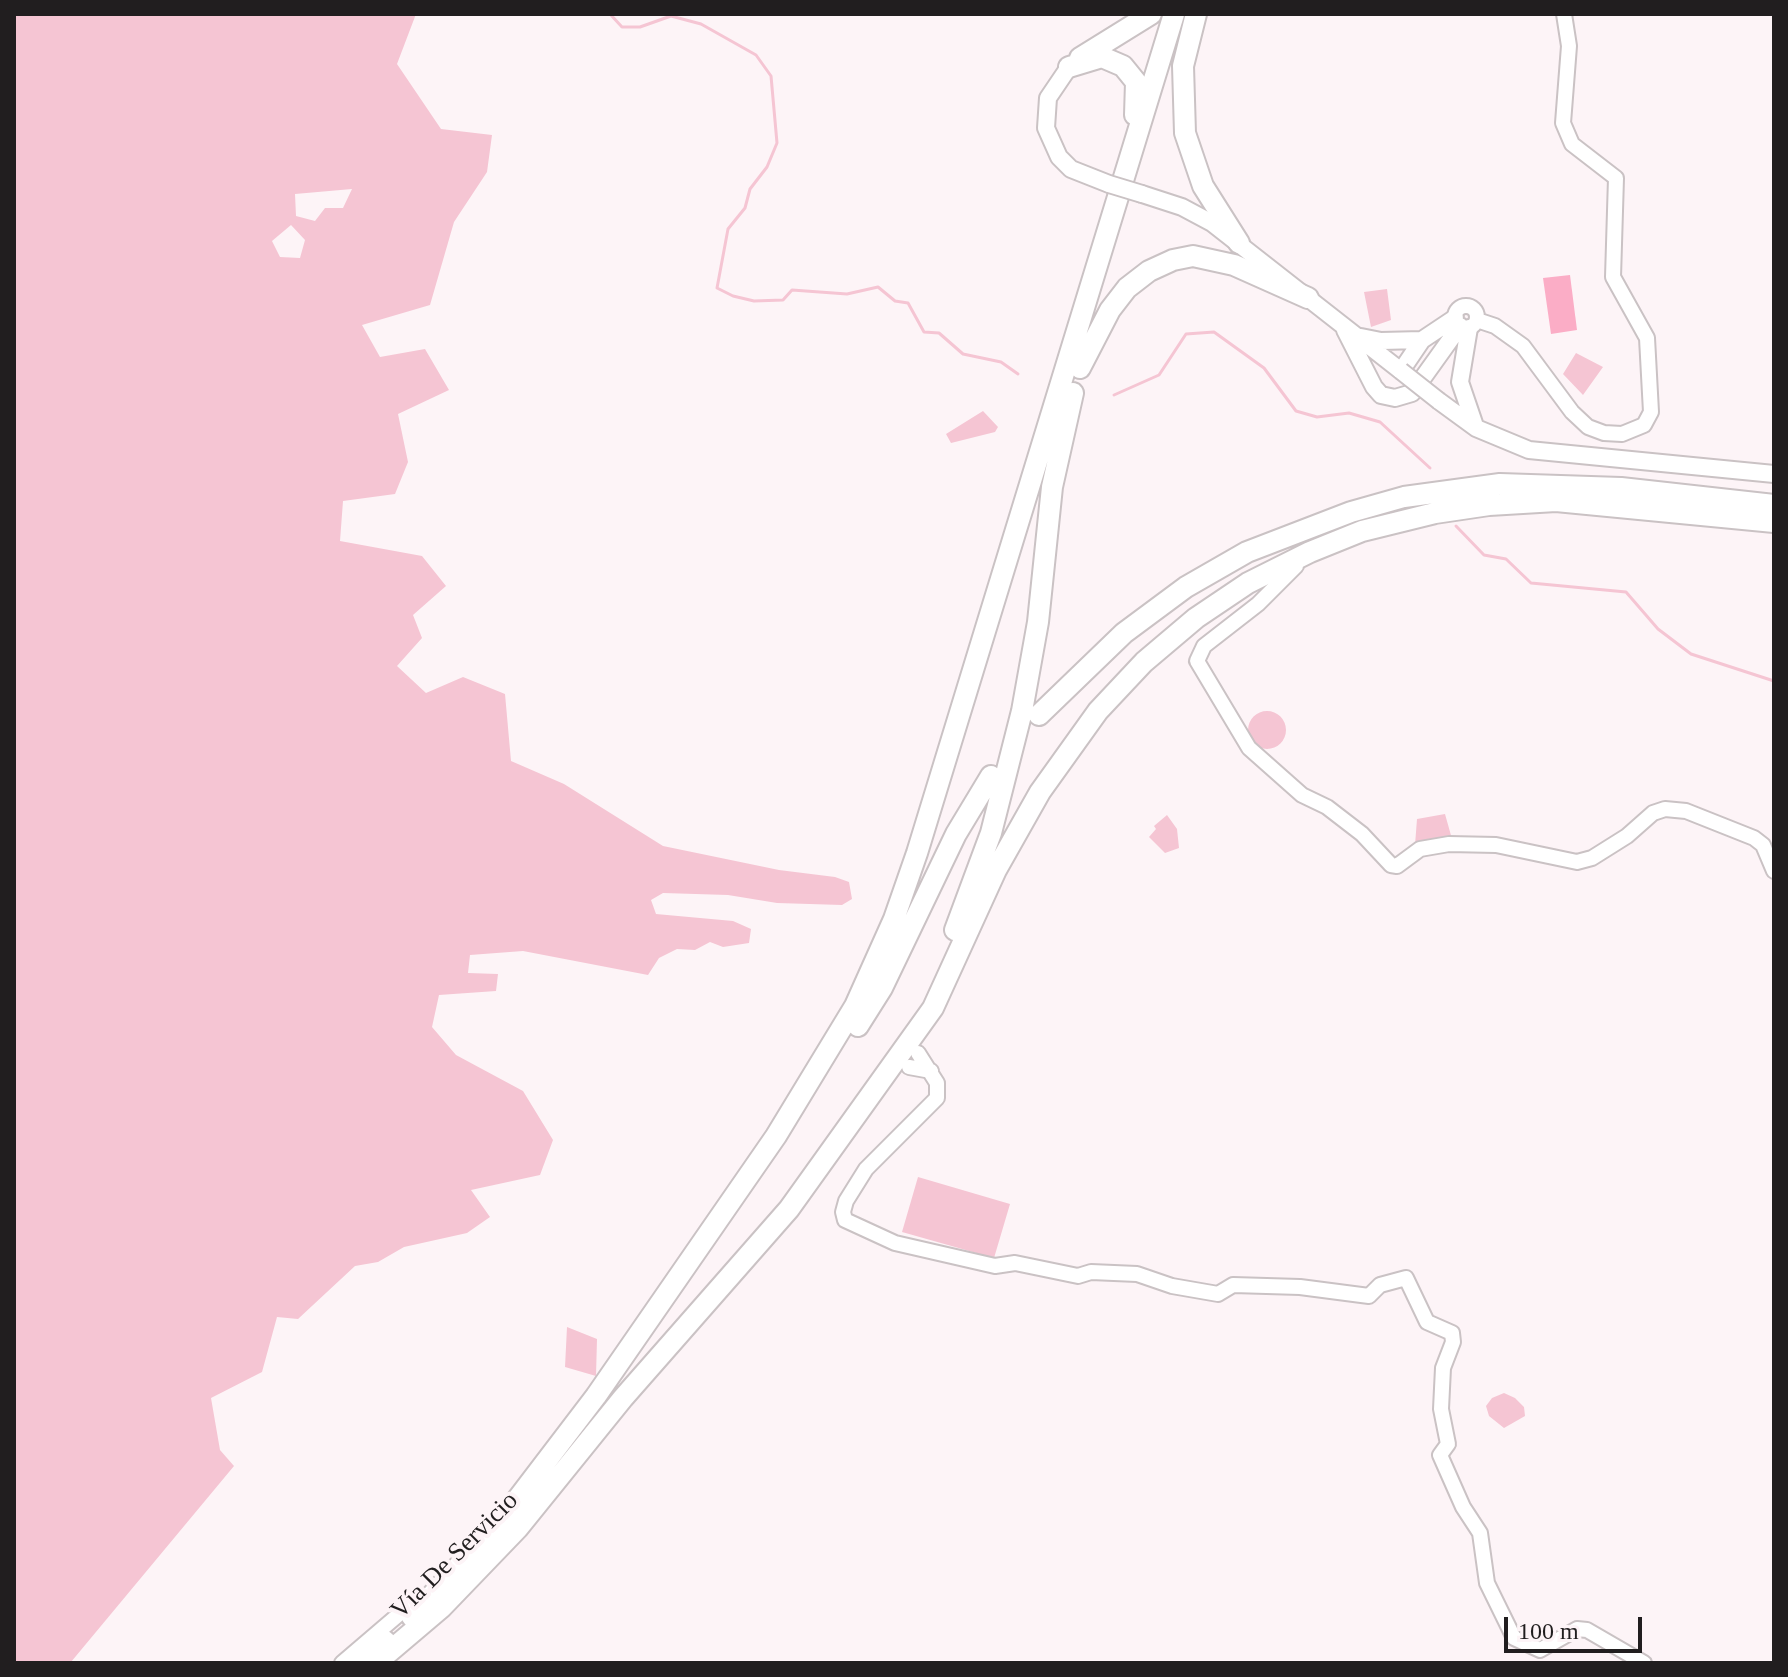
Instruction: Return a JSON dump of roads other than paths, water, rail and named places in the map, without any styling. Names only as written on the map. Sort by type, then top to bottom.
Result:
[{"type":"highway","points":[[1069,67],[1087,51],[1151,14]]},
{"type":"highway","points":[[887,1071],[927,996],[991,833],[1022,711],[1038,622],[1052,487],[1076,362],[1174,14]]},
{"type":"highway","points":[[357,1663],[398,1630],[462,1566],[532,1480],[596,1396],[776,1136],[838,1038],[894,919],[1188,14]]},
{"type":"highway","points":[[1196,14],[1183,66],[1185,133],[1203,186],[1239,243]]},
{"type":"highway","points":[[1069,67],[1087,60],[1114,60],[1130,73],[1138,95],[1075,317],[1076,362]]},
{"type":"highway","points":[[1076,362],[1127,288],[1149,271],[1173,260],[1193,256],[1234,265],[1308,298]]},
{"type":"highway","points":[[1039,715],[1124,633],[1186,587],[1247,552],[1351,512],[1404,497],[1500,484],[1621,488],[1774,505]]},
{"type":"highway","points":[[376,1663],[442,1607],[518,1528],[623,1398],[789,1209],[933,1008],[996,870],[1040,792],[1098,711],[1144,662],[1196,618],[1248,583],[1310,552],[1407,518],[1489,505],[1556,501],[1774,522]]},
{"type":"highway","points":[[1257,596],[1296,566],[1366,538],[1489,505]]},
{"type":"highway","points":[[776,1136],[837,1061],[882,988],[956,834],[991,776]]},
{"type":"main road","points":[[1069,67],[1048,98],[1046,128],[1059,157],[1071,169],[1182,207],[1239,243],[1476,428],[1529,450],[1774,474]]},
{"type":"main road","points":[[1343,325],[1374,387],[1381,395],[1395,398],[1412,393],[1465,323]]},
{"type":"main road","points":[[1359,337],[1381,341],[1422,340],[1465,323]]},
{"type":"main road","points":[[1465,323],[1460,382],[1476,428]]},
{"type":"main road","points":[[1401,371],[1422,340]]},
{"type":"street","points":[[1465,323],[1495,326],[1523,346],[1572,412],[1588,427],[1604,433],[1622,434],[1644,425],[1651,412],[1647,338],[1613,277],[1616,178],[1566,136],[1564,76],[1569,46],[1564,14]]},
{"type":"street","points":[[1257,596],[1204,646],[1197,661],[1249,748],[1302,795],[1327,807],[1362,834],[1391,865],[1397,866],[1420,849],[1449,844],[1496,845],[1577,862],[1592,858],[1627,836],[1653,813],[1665,809],[1686,811],[1754,838],[1763,845],[1774,871]]},
{"type":"street","points":[[918,1053],[937,1083],[937,1098],[866,1169],[846,1201],[843,1212],[845,1220],[895,1243],[995,1266],[1015,1263],[1078,1276],[1091,1272],[1137,1274],[1172,1286],[1218,1294],[1233,1285],[1300,1287],[1369,1296],[1380,1285],[1406,1278],[1427,1322],[1452,1333],[1453,1342],[1443,1368],[1441,1409],[1448,1444],[1440,1455],[1463,1507],[1480,1533],[1487,1583],[1495,1606],[1514,1638],[1540,1650],[1577,1629],[1587,1630],[1644,1663]]},
{"type":"street","points":[[909,1067],[931,1071]]},
{"type":"street","name":"Vía De Servicio","points":[[342,1663],[447,1570],[510,1498],[532,1480]]},
{"type":"waterway","points":[[610,14],[622,27],[640,27],[671,16],[701,24],[756,55],[771,76],[777,143],[767,167],[750,189],[745,208],[728,229],[717,288],[754,301],[783,300],[792,290],[847,294],[878,287],[895,301],[908,303],[924,332],[939,333],[963,354],[1001,362],[1018,374]]},
{"type":"waterway","points":[[1114,395],[1159,375],[1186,334],[1214,332],[1264,368],[1296,411],[1317,417],[1349,413],[1380,422],[1430,468]]},
{"type":"waterway","points":[[1456,526],[1484,555],[1506,559],[1531,583],[1626,592],[1658,629],[1691,654],[1774,681]]}]
